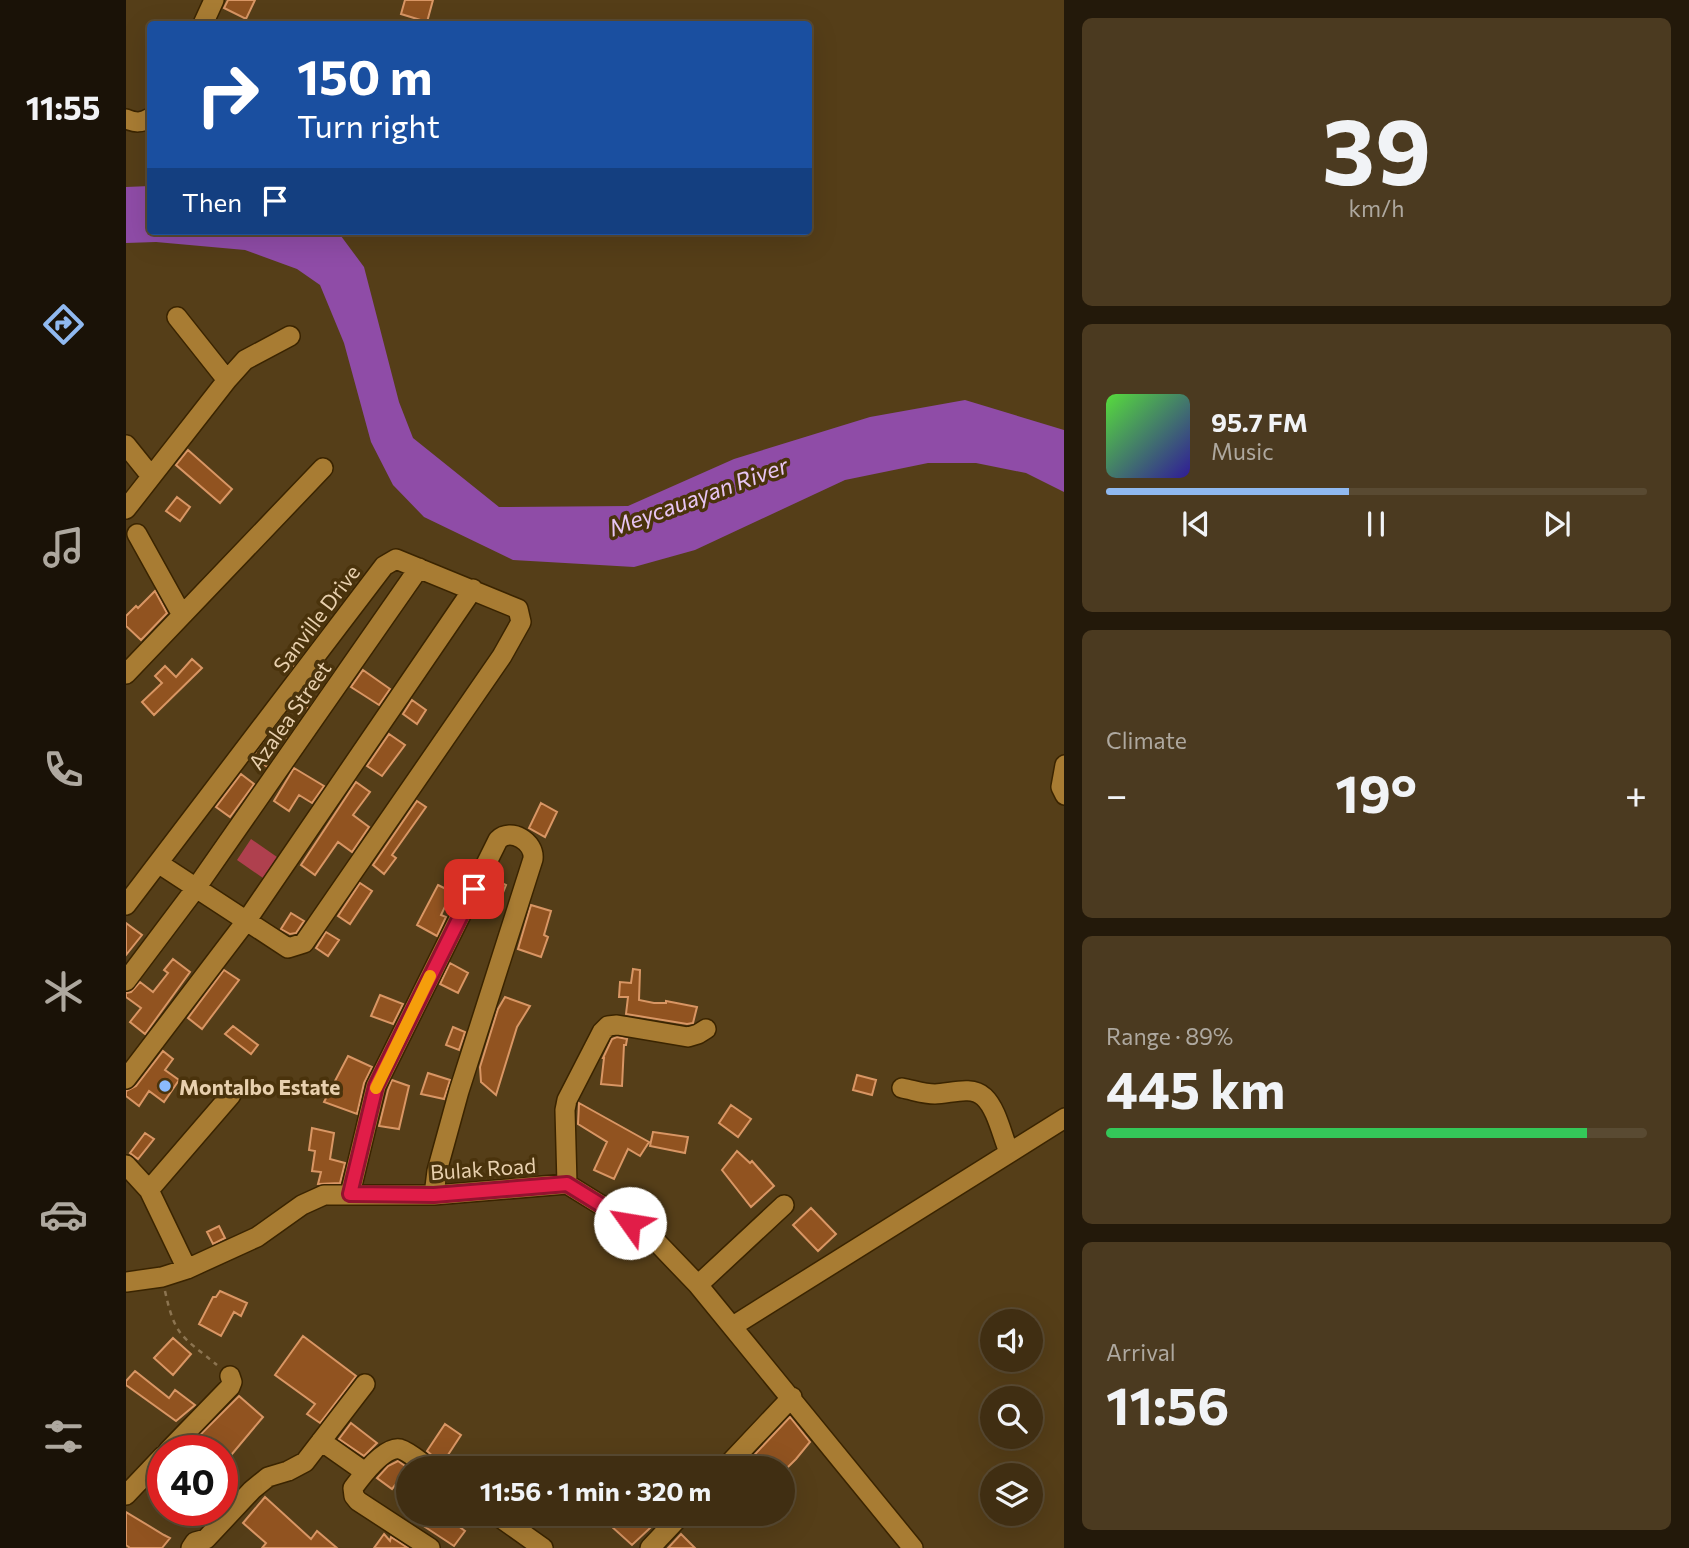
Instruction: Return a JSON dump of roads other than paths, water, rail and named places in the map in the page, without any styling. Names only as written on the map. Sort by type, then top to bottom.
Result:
[{"type":"street","points":[[204,21],[214,0]]},
{"type":"street","points":[[177,317],[227,380]]},
{"type":"street","points":[[126,509],[227,380],[246,360],[290,336]]},
{"type":"street","points":[[126,445],[151,476]]},
{"type":"street","points":[[126,674],[323,468]]},
{"type":"street","points":[[137,534],[182,615]]},
{"type":"street","name":"Sanville Drive","points":[[126,905],[384,566],[396,559],[518,609],[521,622],[502,656],[304,943],[288,948],[247,920]]},
{"type":"street","name":"Azalea Street","points":[[126,981],[196,888],[419,568]]},
{"type":"street","points":[[126,1079],[247,920],[472,589]]},
{"type":"street","points":[[1064,765],[1060,787],[1064,795]]},
{"type":"street","points":[[350,1194],[376,1086],[498,840],[509,834],[529,843],[534,850],[533,859],[459,1091],[437,1171],[434,1195]]},
{"type":"street","points":[[158,863],[247,920]]},
{"type":"street","points":[[567,1184],[567,1100],[602,1032],[608,1026],[617,1025],[688,1037],[706,1029]]},
{"type":"street","points":[[902,1088],[934,1094],[966,1091],[977,1093],[985,1098],[991,1107],[1009,1152]]},
{"type":"street","points":[[149,1190],[231,1096]]},
{"type":"street","points":[[735,1329],[1064,1118]]},
{"type":"street","points":[[735,1329],[1064,1129]]},
{"type":"street","points":[[126,1165],[149,1190],[187,1269]]},
{"type":"street","name":"Bulak Road","points":[[126,1282],[162,1277],[187,1269],[257,1237],[302,1205],[324,1195],[434,1195],[567,1184],[651,1236],[698,1285],[914,1548]]},
{"type":"street","points":[[698,1285],[784,1205]]},
{"type":"street","points":[[184,1435],[230,1387],[230,1376]]},
{"type":"street","points":[[201,1545],[259,1484],[268,1477],[296,1468],[305,1462],[365,1384]]},
{"type":"street","points":[[736,1456],[792,1397]]},
{"type":"street","points":[[321,1441],[365,1472]]},
{"type":"street","points":[[409,1456],[396,1448],[389,1450],[365,1472],[353,1488],[354,1496],[430,1548]]},
{"type":"street","points":[[126,1494],[147,1472]]},
{"type":"street","points":[[512,1526],[543,1548]]},
{"type":"street","points":[[650,1548],[671,1526]]},
{"type":"water","name":"Meycauayan River","points":[[147,186],[147,235],[341,236],[364,267],[399,402],[413,438],[499,507],[628,506],[734,459],[870,417],[965,400],[1064,430],[1064,492],[1026,473],[976,463],[928,463],[845,480],[695,550],[634,567],[513,560],[424,517],[393,485],[371,442],[344,343],[320,285],[297,269],[245,250],[156,242],[126,243],[126,187]]},
{"type":"place","name":"Montalbo Estate","points":[[165,1086]]}]
